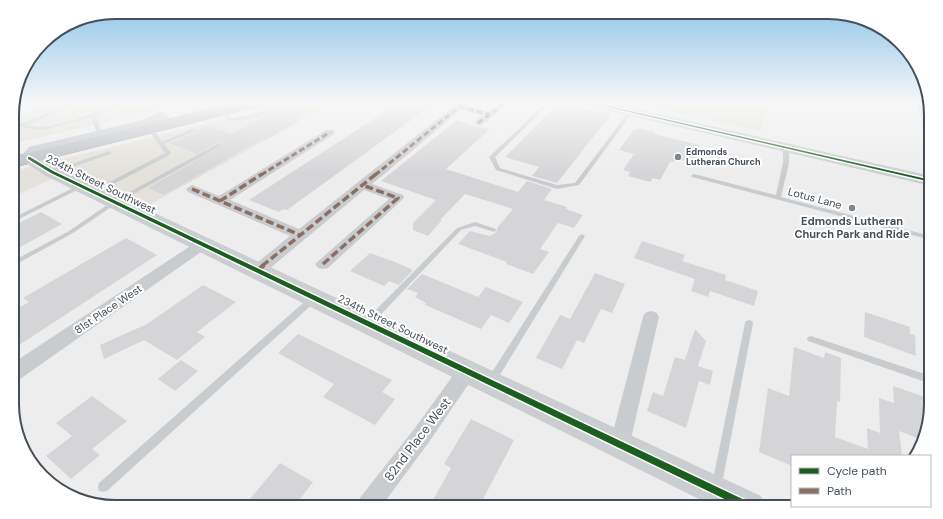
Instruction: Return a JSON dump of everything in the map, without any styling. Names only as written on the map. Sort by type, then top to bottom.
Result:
[{"type":"highway","points":[[19,151],[119,126]]},
{"type":"highway","points":[[21,160],[156,126]]},
{"type":"main road","points":[[21,160],[35,151],[135,126]]},
{"type":"street","points":[[258,270],[435,126]]},
{"type":"street","points":[[692,126],[924,179]]},
{"type":"street","points":[[220,201],[330,132]]},
{"type":"street","name":"234th Street Southwest","points":[[21,160],[52,172],[620,443],[736,500]]},
{"type":"street","points":[[324,264],[398,198],[362,185]]},
{"type":"street","points":[[192,188],[300,235]]},
{"type":"street","name":"81st Place West","points":[[19,369],[203,244]]},
{"type":"street","points":[[620,443],[651,317]]},
{"type":"street","name":"82nd Place West","points":[[372,500],[422,435],[467,371]]},
{"type":"lane","points":[[28,126],[41,129],[50,126]]},
{"type":"lane","points":[[97,126],[99,131]]},
{"type":"lane","points":[[524,126],[492,157],[498,169],[558,187],[577,184],[620,126]]},
{"type":"lane","points":[[19,261],[70,232],[96,194],[168,153],[150,128]]},
{"type":"lane","points":[[161,144],[194,130]]},
{"type":"lane","points":[[19,218],[96,194],[219,145]]},
{"type":"lane","points":[[778,198],[786,163],[786,148]]},
{"type":"lane","points":[[52,172],[109,153]]},
{"type":"lane","name":"Lotus Lane","points":[[694,176],[924,236]]},
{"type":"lane","points":[[368,323],[459,229],[475,224],[494,230]]},
{"type":"lane","points":[[490,382],[582,236]]},
{"type":"lane","points":[[103,487],[314,298]]},
{"type":"lane","points":[[716,490],[749,323]]},
{"type":"lane","points":[[811,338],[924,378]]},
{"type":"shaded area","points":[[19,126],[88,126],[19,143]]},
{"type":"shaded area","points":[[197,126],[291,126],[149,205],[67,172],[19,194],[19,170]]},
{"type":"shaded area","points":[[738,126],[762,126],[760,131]]},
{"type":"building","points":[[206,126],[232,134],[246,126],[289,126],[266,140],[262,139],[164,195],[148,188],[222,146],[222,143],[218,142],[197,154],[170,143]]},
{"type":"building","points":[[363,126],[403,126],[287,210],[283,209],[279,212],[249,200]]},
{"type":"building","points":[[449,126],[475,126],[490,129],[446,169],[518,192],[527,181],[552,189],[544,200],[567,207],[566,209],[583,215],[574,228],[558,223],[540,249],[549,252],[533,274],[506,264],[507,262],[458,244],[470,231],[490,236],[495,233],[498,230],[497,228],[513,209],[465,194],[440,220],[442,220],[428,236],[413,230],[413,223],[436,200],[381,181]]},
{"type":"building","points":[[536,126],[602,126],[557,183],[532,176],[539,167],[505,157]]},
{"type":"building","name":"Edmonds Lutheran Church","points":[[638,128],[655,132],[654,134],[700,145],[698,150],[701,151],[696,163],[682,160],[670,162],[660,180],[653,178],[650,182],[628,176],[630,172],[623,170],[634,154],[619,150],[634,129],[637,130]]},
{"type":"building","points":[[41,212],[62,224],[19,248],[19,223]]},
{"type":"building","points":[[126,238],[157,255],[19,345],[19,308],[29,302],[23,298]]},
{"type":"building","points":[[642,241],[685,255],[682,261],[726,275],[725,280],[758,291],[754,306],[710,291],[708,297],[691,291],[695,279],[634,258]]},
{"type":"building","points":[[370,253],[413,270],[399,285],[389,281],[384,286],[350,271]]},
{"type":"building","points":[[595,273],[625,284],[612,313],[601,309],[584,343],[577,340],[562,369],[536,358],[560,315],[570,319]]},
{"type":"building","points":[[422,274],[478,297],[486,287],[523,302],[509,323],[491,315],[481,329],[425,305],[426,303],[415,297],[418,293],[407,289]]},
{"type":"building","points":[[203,285],[236,302],[197,332],[205,337],[177,360],[144,340],[104,359],[100,345],[147,324]]},
{"type":"building","points":[[865,312],[910,327],[910,334],[915,335],[916,356],[864,337]]},
{"type":"building","points":[[695,329],[706,341],[698,366],[713,371],[710,385],[699,381],[686,428],[647,411],[653,392],[663,396],[675,357],[685,360]]},
{"type":"building","points":[[298,334],[392,380],[382,392],[395,399],[375,425],[323,397],[334,384],[278,353]]},
{"type":"building","points":[[794,347],[824,358],[825,352],[841,358],[840,402],[837,401],[835,437],[868,449],[867,428],[880,433],[879,398],[894,403],[893,386],[924,397],[924,410],[919,435],[918,438],[899,431],[902,455],[791,455],[791,466],[759,452],[768,388],[789,396]]},
{"type":"building","points":[[181,360],[198,371],[175,391],[158,379]]},
{"type":"building","points":[[92,396],[127,421],[92,449],[100,455],[71,479],[46,456],[72,436],[56,423]]},
{"type":"building","points":[[471,419],[514,440],[483,500],[433,500],[451,468],[444,464]]},
{"type":"building","points":[[280,463],[313,482],[299,500],[249,500]]},
{"type":"marked path","points":[[258,270],[435,126]]},
{"type":"marked path","points":[[220,201],[330,132]]},
{"type":"marked path","points":[[323,264],[398,198],[362,185]]},
{"type":"marked path","points":[[192,189],[300,235]]},
{"type":"cycle path","points":[[693,126],[924,179]]},
{"type":"cycle path","points":[[29,158],[52,172],[735,500]]},
{"type":"place","name":"Edmonds Lutheran Church","points":[[678,157]]},
{"type":"place","name":"Edmonds Lutheran Church Park and Ride","points":[[852,208]]}]
